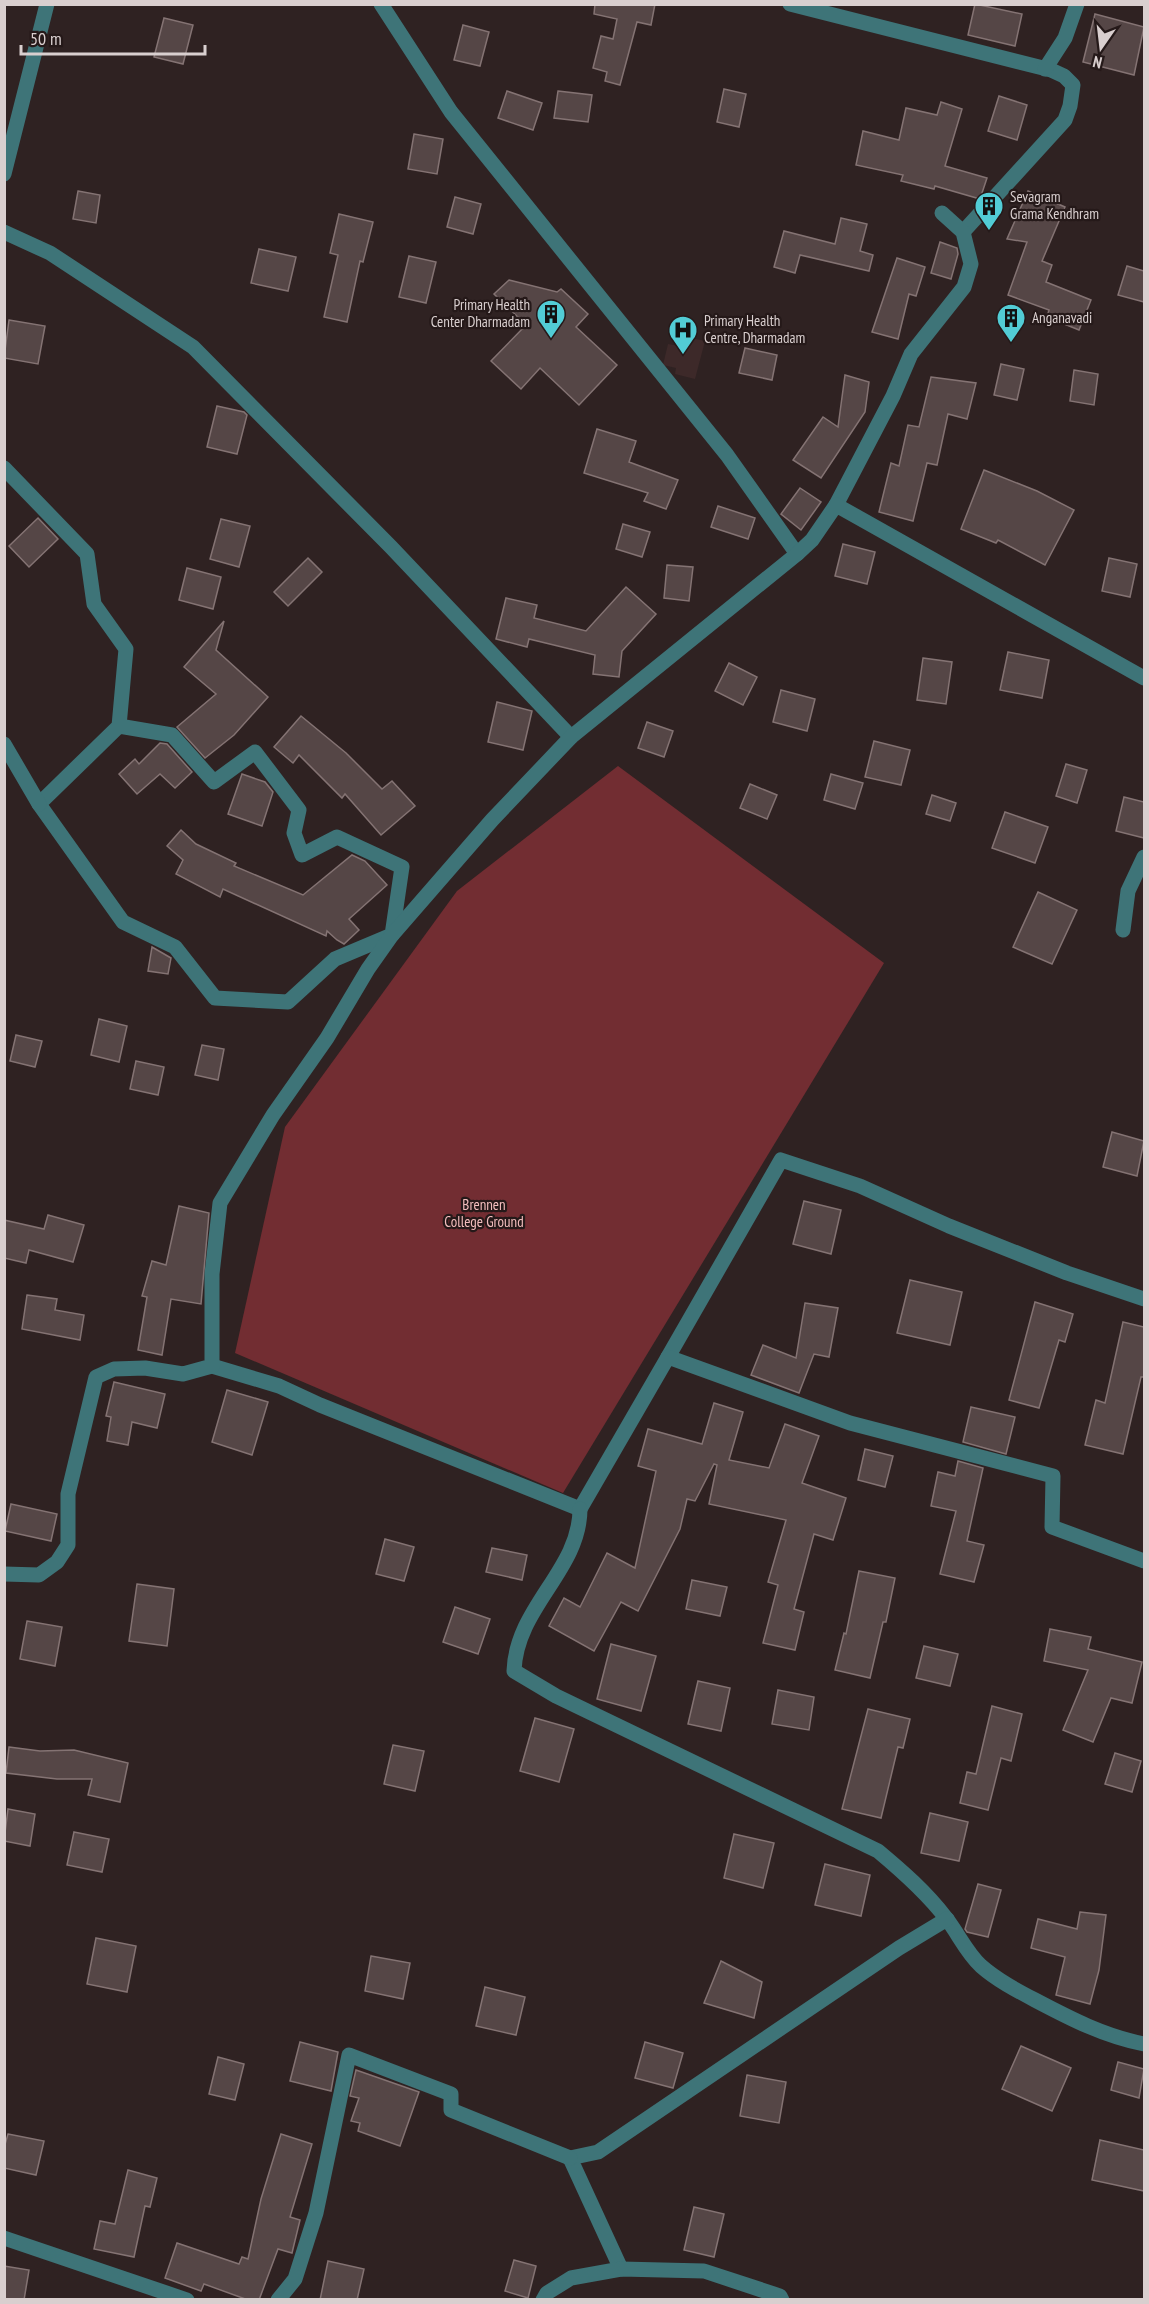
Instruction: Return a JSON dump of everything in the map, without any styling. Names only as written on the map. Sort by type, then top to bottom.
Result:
[{"type":"street","points":[[4,174],[47,4]]},
{"type":"street","points":[[381,4],[451,112],[727,454],[797,554]]},
{"type":"street","points":[[790,4],[1045,69],[1064,76],[1073,85],[1065,120],[963,232]]},
{"type":"street","points":[[1045,69],[1065,38],[1077,4]]},
{"type":"street","points":[[212,1366],[212,1274],[220,1203],[273,1114],[327,1038],[368,969],[392,935],[492,820],[572,737],[812,540],[836,505],[893,396],[910,354],[964,286],[971,264],[963,232],[942,213]]},
{"type":"street","points":[[4,232],[50,253],[193,347],[391,547],[572,737]]},
{"type":"street","points":[[4,468],[87,554],[94,604],[126,649],[119,726],[39,804]]},
{"type":"street","points":[[836,505],[1144,678]]},
{"type":"street","points":[[119,726],[172,735],[214,782],[255,752],[299,810],[294,833],[302,855],[337,837],[402,867],[392,935]]},
{"type":"street","points":[[4,744],[39,804],[123,922],[175,947],[215,998],[288,1002],[335,959],[392,935]]},
{"type":"street","points":[[1123,930],[1128,891],[1144,857]]},
{"type":"street","points":[[1144,1299],[1067,1274],[949,1226],[860,1186],[781,1160],[580,1509],[575,1544],[525,1626],[515,1653],[514,1671],[556,1696],[878,1851],[909,1876],[947,1919],[959,1940],[981,1966],[1007,1985],[1076,2022],[1115,2038],[1144,2044]]},
{"type":"street","points":[[668,1357],[850,1423],[1053,1476],[1052,1527],[1144,1561]]},
{"type":"street","points":[[4,1574],[39,1575],[57,1562],[68,1545],[68,1494],[96,1377],[114,1369],[145,1368],[183,1374],[212,1366],[279,1386],[320,1405],[580,1509]]},
{"type":"street","points":[[278,2300],[295,2279],[316,2213],[349,2055],[451,2094],[451,2110],[570,2158],[597,2152],[899,1948],[947,1919]]},
{"type":"street","points":[[570,2158],[621,2269]]},
{"type":"street","points":[[4,2238],[188,2300]]},
{"type":"street","points":[[543,2300],[547,2293],[572,2278],[621,2269],[705,2271],[780,2296],[782,2300]]},
{"type":"shaded area","name":"Primary Health Centre, Dharmadam","points":[[682,336],[705,341],[695,379],[675,374],[676,368],[663,365],[668,344],[679,346]]},
{"type":"green space","name":"Brennen College Ground","points":[[618,766],[884,963],[563,1493],[235,1353],[285,1127],[457,891]]},
{"type":"building","points":[[595,4],[655,4],[651,25],[637,22],[620,85],[605,81],[607,72],[593,68],[601,36],[613,39],[617,19],[594,14]]},
{"type":"building","points":[[975,4],[1022,14],[1015,46],[968,35]]},
{"type":"building","points":[[1095,14],[1144,27],[1134,75],[1083,62]]},
{"type":"building","points":[[164,18],[193,25],[183,64],[154,57]]},
{"type":"building","points":[[463,25],[489,32],[480,66],[454,60]]},
{"type":"building","points":[[724,89],[746,94],[739,127],[717,122]]},
{"type":"building","points":[[507,91],[542,103],[533,130],[498,118]]},
{"type":"building","points":[[558,91],[592,95],[588,122],[554,118]]},
{"type":"building","points":[[999,96],[1027,105],[1017,140],[988,131]]},
{"type":"building","points":[[941,102],[962,109],[945,166],[987,178],[980,199],[935,186],[934,189],[901,181],[903,175],[856,165],[863,131],[899,140],[906,108],[937,115]]},
{"type":"building","points":[[414,134],[443,139],[437,174],[408,169]]},
{"type":"building","points":[[78,191],[100,195],[96,223],[73,219]]},
{"type":"building","points":[[1028,191],[1065,207],[1042,261],[1052,265],[1046,282],[1091,300],[1079,330],[1047,317],[1049,310],[1008,295],[1027,242],[1007,239]]},
{"type":"building","points":[[455,197],[481,204],[473,234],[447,227]]},
{"type":"building","points":[[339,214],[373,222],[363,262],[360,261],[347,322],[324,317],[338,255],[330,253]]},
{"type":"building","points":[[841,218],[867,224],[860,251],[873,255],[869,271],[800,255],[795,273],[774,267],[784,231],[835,244]]},
{"type":"building","points":[[940,242],[957,248],[958,254],[951,279],[931,273]]},
{"type":"building","points":[[259,249],[296,257],[288,291],[251,283]]},
{"type":"building","points":[[409,256],[436,262],[426,303],[399,297]]},
{"type":"building","points":[[897,258],[925,267],[916,296],[909,294],[898,339],[872,332]]},
{"type":"building","points":[[1127,266],[1144,271],[1144,302],[1118,295]]},
{"type":"building","name":"Primary Health Center Dharmadam","points":[[509,280],[557,292],[561,289],[588,314],[576,327],[617,365],[579,405],[540,368],[521,389],[491,361],[526,325],[494,294]]},
{"type":"building","points":[[9,320],[45,326],[38,364],[4,358]]},
{"type":"building","points":[[745,348],[777,355],[772,380],[739,373]]},
{"type":"building","points":[[1001,364],[1024,369],[1017,400],[994,395]]},
{"type":"building","points":[[1074,370],[1098,374],[1094,405],[1070,401]]},
{"type":"building","points":[[845,375],[869,382],[865,412],[821,478],[793,460],[823,417],[838,427]]},
{"type":"building","points":[[931,377],[976,383],[967,419],[948,414],[937,465],[927,463],[913,521],[879,512],[891,463],[899,466],[908,425],[919,427]]},
{"type":"building","points":[[217,406],[244,412],[247,415],[237,454],[207,447]]},
{"type":"building","points":[[597,429],[636,441],[629,462],[678,480],[666,509],[644,501],[648,493],[584,473]]},
{"type":"building","points":[[984,470],[1037,491],[1074,510],[1045,565],[998,540],[996,543],[961,529]]},
{"type":"building","points":[[800,488],[821,502],[801,530],[781,514]]},
{"type":"building","points":[[718,506],[755,518],[748,539],[711,527]]},
{"type":"building","points":[[38,518],[58,539],[29,567],[9,546]]},
{"type":"building","points":[[221,519],[250,526],[239,567],[210,559]]},
{"type":"building","points":[[623,524],[650,532],[642,557],[616,549]]},
{"type":"building","points":[[843,544],[875,552],[867,584],[835,576]]},
{"type":"building","points":[[308,558],[322,572],[288,606],[274,592]]},
{"type":"building","points":[[1109,558],[1137,564],[1130,597],[1102,591]]},
{"type":"building","points":[[667,565],[693,567],[689,601],[664,598]]},
{"type":"building","points":[[187,568],[221,577],[213,609],[179,600]]},
{"type":"building","points":[[626,587],[656,614],[622,651],[619,677],[593,674],[595,655],[529,639],[527,647],[496,639],[506,598],[537,605],[534,618],[586,631]]},
{"type":"building","points":[[224,621],[216,650],[268,697],[234,735],[205,758],[177,727],[216,694],[184,667]]},
{"type":"building","points":[[1008,652],[1049,660],[1042,698],[1000,690]]},
{"type":"building","points":[[923,658],[952,662],[946,704],[917,700]]},
{"type":"building","points":[[729,663],[757,677],[743,705],[715,691]]},
{"type":"building","points":[[781,690],[815,699],[807,731],[773,722]]},
{"type":"building","points":[[497,702],[532,711],[523,750],[488,742]]},
{"type":"building","points":[[301,716],[346,753],[382,789],[392,781],[415,806],[381,835],[345,794],[342,798],[299,755],[293,763],[274,747]]},
{"type":"building","points":[[647,722],[673,731],[664,757],[638,748]]},
{"type":"building","points":[[874,741],[910,750],[901,785],[865,777]]},
{"type":"building","points":[[160,743],[167,744],[192,772],[175,788],[160,774],[137,794],[119,774],[135,759],[139,764]]},
{"type":"building","points":[[1066,764],[1087,770],[1077,803],[1056,796]]},
{"type":"building","points":[[242,774],[265,782],[273,792],[262,826],[228,814]]},
{"type":"building","points":[[831,774],[863,783],[855,809],[824,800]]},
{"type":"building","points":[[750,784],[777,795],[767,819],[740,808]]},
{"type":"building","points":[[932,795],[956,803],[950,821],[926,814]]},
{"type":"building","points":[[1124,797],[1144,802],[1144,838],[1116,831]]},
{"type":"building","points":[[1005,812],[1048,827],[1035,863],[992,848]]},
{"type":"building","points":[[181,830],[196,844],[236,863],[234,866],[303,895],[352,855],[365,861],[387,885],[349,919],[359,930],[344,944],[327,931],[326,936],[223,889],[220,897],[176,874],[183,860],[167,846]]},
{"type":"building","points":[[1038,892],[1077,910],[1052,964],[1013,947]]},
{"type":"building","points":[[152,947],[171,958],[168,974],[148,971]]},
{"type":"building","points":[[99,1019],[127,1026],[119,1062],[91,1055]]},
{"type":"building","points":[[16,1035],[42,1041],[35,1067],[10,1061]]},
{"type":"building","points":[[202,1045],[224,1049],[218,1080],[195,1075]]},
{"type":"building","points":[[136,1061],[164,1067],[158,1095],[130,1089]]},
{"type":"building","points":[[1112,1132],[1144,1141],[1137,1176],[1103,1167]]},
{"type":"building","points":[[804,1201],[841,1210],[831,1254],[793,1244]]},
{"type":"building","points":[[179,1206],[209,1213],[201,1304],[171,1299],[162,1355],[138,1350],[147,1297],[142,1296],[152,1261],[166,1265]]},
{"type":"building","points":[[48,1215],[84,1225],[73,1262],[29,1250],[26,1263],[4,1258],[4,1220],[44,1229]]},
{"type":"building","points":[[910,1280],[962,1292],[950,1345],[897,1333]]},
{"type":"building","points":[[27,1295],[57,1299],[55,1310],[84,1315],[80,1340],[22,1329]]},
{"type":"building","points":[[1035,1302],[1073,1314],[1065,1342],[1059,1340],[1039,1408],[1009,1400]]},
{"type":"building","points":[[805,1303],[838,1308],[829,1357],[814,1354],[799,1393],[751,1375],[763,1345],[796,1358]]},
{"type":"building","points":[[1123,1322],[1144,1327],[1144,1377],[1141,1377],[1123,1454],[1085,1445],[1096,1400],[1105,1403]]},
{"type":"building","points":[[114,1382],[165,1394],[157,1428],[132,1422],[128,1445],[107,1441],[111,1417],[106,1416]]},
{"type":"building","points":[[227,1390],[268,1402],[252,1455],[212,1442]]},
{"type":"building","points":[[714,1403],[743,1412],[729,1460],[769,1468],[785,1424],[819,1436],[802,1483],[846,1498],[833,1540],[814,1534],[794,1609],[804,1612],[795,1650],[763,1643],[778,1585],[768,1582],[786,1520],[709,1504],[717,1465],[714,1464],[695,1501],[687,1499],[680,1529],[638,1611],[621,1602],[594,1651],[549,1626],[564,1598],[580,1607],[607,1553],[635,1568],[656,1471],[638,1466],[648,1429],[702,1444]]},
{"type":"building","points":[[971,1407],[1015,1417],[1006,1454],[963,1442]]},
{"type":"building","points":[[865,1449],[893,1456],[885,1487],[858,1480]]},
{"type":"building","points":[[958,1461],[983,1468],[967,1541],[984,1545],[974,1582],[940,1574],[956,1511],[931,1506],[938,1472],[955,1476]]},
{"type":"building","points":[[11,1504],[57,1514],[51,1541],[5,1531]]},
{"type":"building","points":[[385,1539],[414,1547],[404,1581],[376,1574]]},
{"type":"building","points":[[492,1548],[527,1555],[522,1580],[486,1572]]},
{"type":"building","points":[[859,1571],[895,1578],[886,1622],[883,1622],[870,1678],[835,1670],[844,1633],[846,1634]]},
{"type":"building","points":[[692,1580],[727,1587],[720,1616],[686,1609]]},
{"type":"building","points":[[137,1584],[174,1589],[167,1646],[129,1641]]},
{"type":"building","points":[[455,1607],[490,1619],[478,1654],[443,1642]]},
{"type":"building","points":[[27,1621],[62,1627],[55,1666],[20,1659]]},
{"type":"building","points":[[1050,1629],[1091,1637],[1088,1649],[1142,1662],[1132,1703],[1111,1698],[1093,1742],[1063,1730],[1088,1670],[1044,1661]]},
{"type":"building","points":[[611,1644],[656,1656],[641,1711],[597,1699]]},
{"type":"building","points":[[924,1646],[958,1654],[950,1686],[916,1678]]},
{"type":"building","points":[[698,1681],[730,1688],[721,1731],[688,1724]]},
{"type":"building","points":[[778,1690],[814,1697],[809,1730],[772,1724]]},
{"type":"building","points":[[992,1706],[1022,1714],[1011,1761],[1001,1758],[988,1810],[960,1803],[967,1772],[976,1774]]},
{"type":"building","points":[[868,1709],[910,1719],[903,1748],[898,1747],[881,1818],[842,1809]]},
{"type":"building","points":[[535,1718],[574,1729],[559,1782],[520,1771]]},
{"type":"building","points":[[393,1745],[424,1751],[415,1791],[384,1784]]},
{"type":"building","points":[[9,1747],[40,1751],[74,1750],[128,1763],[120,1802],[88,1795],[92,1779],[57,1779],[6,1773]]},
{"type":"building","points":[[1115,1753],[1141,1761],[1132,1792],[1105,1784]]},
{"type":"building","points":[[8,1809],[35,1814],[30,1846],[4,1841]]},
{"type":"building","points":[[930,1813],[968,1822],[959,1861],[921,1853]]},
{"type":"building","points":[[74,1832],[109,1839],[102,1872],[67,1865]]},
{"type":"building","points":[[734,1834],[774,1843],[763,1888],[724,1878]]},
{"type":"building","points":[[825,1864],[870,1875],[861,1916],[815,1905]]},
{"type":"building","points":[[978,1884],[1001,1890],[988,1937],[967,1932],[965,1929]]},
{"type":"building","points":[[1080,1912],[1106,1915],[1099,1970],[1090,2004],[1056,1995],[1065,1957],[1031,1948],[1038,1919],[1077,1929]]},
{"type":"building","points":[[96,1938],[136,1946],[127,1992],[87,1984]]},
{"type":"building","points":[[371,1956],[410,1963],[403,1999],[365,1991]]},
{"type":"building","points":[[721,1961],[762,1982],[754,2018],[704,2003]]},
{"type":"building","points":[[485,1987],[525,1997],[516,2035],[476,2026]]},
{"type":"building","points":[[300,2042],[338,2052],[331,2091],[290,2081]]},
{"type":"building","points":[[645,2042],[683,2053],[673,2088],[635,2078]]},
{"type":"building","points":[[1021,2046],[1071,2068],[1052,2111],[1002,2089]]},
{"type":"building","points":[[218,2057],[244,2064],[235,2100],[209,2094]]},
{"type":"building","points":[[1118,2062],[1144,2069],[1139,2098],[1111,2090]]},
{"type":"building","points":[[356,2070],[419,2092],[400,2146],[358,2131],[360,2123],[351,2121],[359,2098],[350,2096]]},
{"type":"building","points":[[747,2075],[786,2082],[779,2123],[740,2116]]},
{"type":"building","points":[[8,2134],[44,2141],[36,2175],[4,2168],[4,2148]]},
{"type":"building","points":[[281,2134],[312,2144],[290,2217],[300,2220],[292,2253],[278,2249],[259,2300],[248,2300],[204,2284],[201,2291],[165,2278],[177,2243],[239,2264],[242,2257],[248,2259],[261,2199]]},
{"type":"building","points":[[1100,2140],[1144,2150],[1144,2191],[1092,2180]]},
{"type":"building","points":[[128,2170],[157,2178],[150,2207],[145,2206],[134,2257],[94,2249],[100,2221],[115,2224]]},
{"type":"building","points":[[694,2207],[724,2214],[714,2257],[684,2250]]},
{"type":"building","points":[[514,2260],[536,2266],[528,2298],[505,2291]]},
{"type":"building","points":[[328,2261],[364,2269],[357,2300],[320,2300]]},
{"type":"building","points":[[4,2266],[29,2270],[24,2300],[4,2300]]},
{"type":"place","name":"Sevagram Grama Kendhram","points":[[989,232]]},
{"type":"place","name":"Primary Health Center Dharmadam","points":[[551,340]]},
{"type":"place","name":"Anganavadi","points":[[1011,344]]},
{"type":"place","name":"Primary Health Centre, Dharmadam","points":[[683,356]]}]
